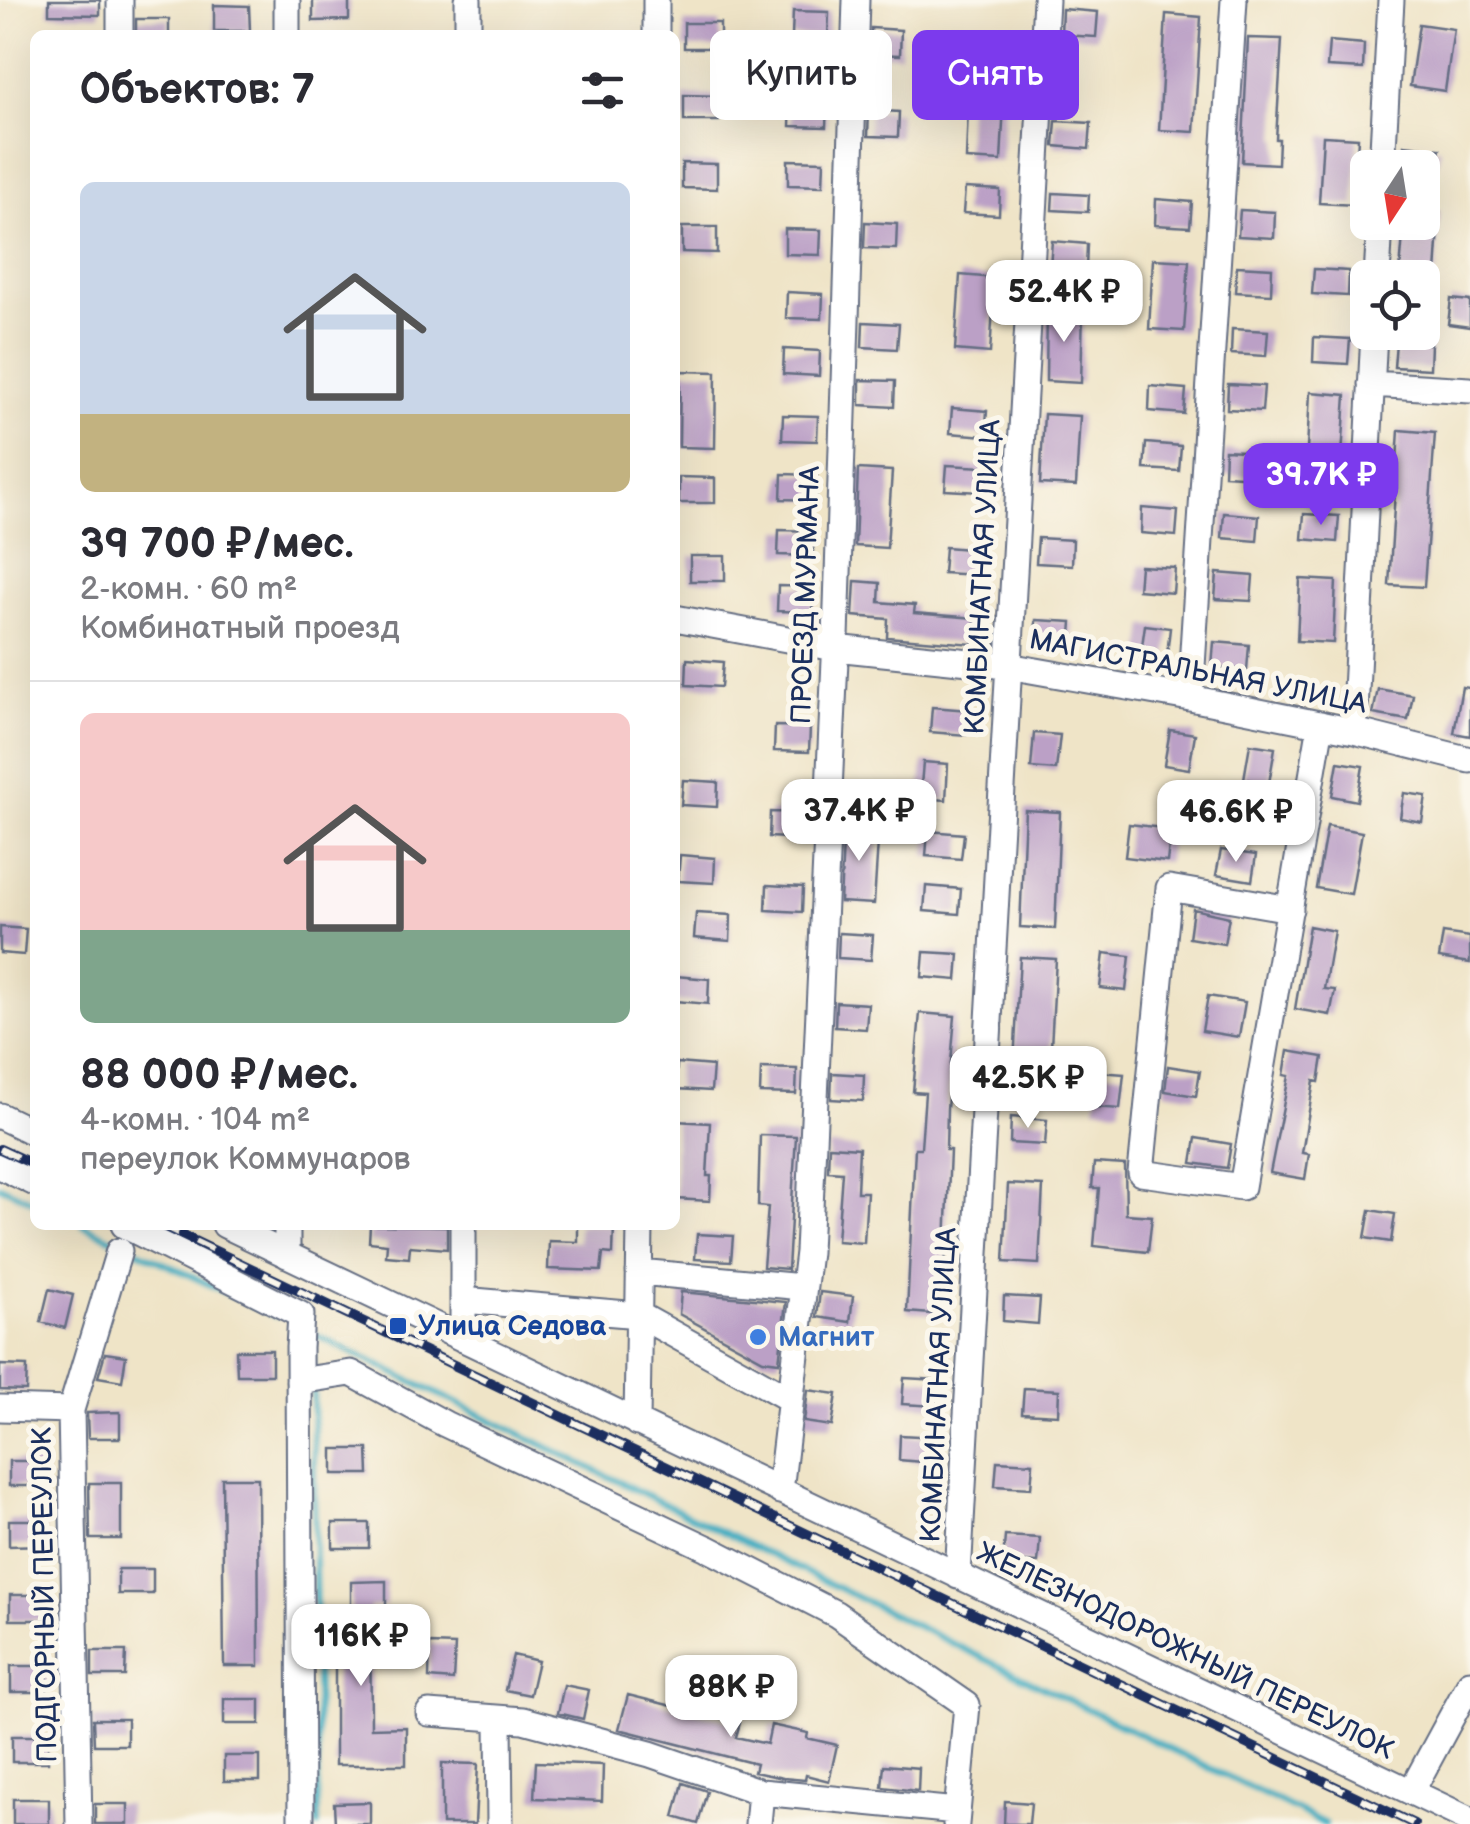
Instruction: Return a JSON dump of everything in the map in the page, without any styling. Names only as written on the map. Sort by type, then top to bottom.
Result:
[{"type":"street","points":[[120,0],[120,30]]},
{"type":"street","points":[[287,0],[287,30]]},
{"type":"street","points":[[468,0],[468,30]]},
{"type":"street","points":[[656,0],[656,30]]},
{"type":"street","name":"ПРОЕЗД МУРМАНА","points":[[780,1491],[804,1288],[835,648],[856,0]]},
{"type":"street","name":"КОМБИНАТНАЯ УЛИЦА","points":[[958,1576],[1046,0]]},
{"type":"street","points":[[1190,698],[1234,0]]},
{"type":"street","points":[[1383,150],[1391,0]]},
{"type":"street","points":[[1354,731],[1373,350]]},
{"type":"street","points":[[1371,384],[1470,390]]},
{"type":"street","name":"МАГИСТРАЛЬНАЯ УЛИЦА","points":[[680,619],[835,648],[1008,666],[1190,698],[1354,731],[1470,760]]},
{"type":"street","points":[[1290,909],[1170,888],[1142,1172],[1242,1187],[1290,909],[1321,724]]},
{"type":"street","points":[[0,1116],[30,1131]]},
{"type":"street","points":[[0,1166],[30,1181]]},
{"type":"street","points":[[134,1230],[302,1314],[302,1824]]},
{"type":"street","name":"ЖЕЛЕЗНОДОРОЖНЫЙ ПЕРЕУЛОК","points":[[236,1230],[1470,1820]]},
{"type":"street","points":[[287,1230],[287,1254]]},
{"type":"street","points":[[462,1340],[463,1230]]},
{"type":"street","points":[[636,1423],[640,1230]]},
{"type":"street","name":"ПОДГОРНЫЙ ПЕРЕУЛОК","points":[[79,1824],[71,1410],[118,1251]]},
{"type":"street","points":[[640,1272],[804,1288]]},
{"type":"street","points":[[463,1300],[639,1315],[790,1399]]},
{"type":"street","points":[[299,1381],[350,1373],[445,1424],[836,1614],[967,1705],[957,1817],[760,1792],[650,1754],[523,1720],[428,1712]]},
{"type":"street","points":[[0,1408],[71,1410]]},
{"type":"street","points":[[1411,1792],[1470,1684]]},
{"type":"street","points":[[499,1720],[500,1824]]},
{"type":"street","points":[[758,1824],[760,1792]]},
{"type":"building","points":[[49,0],[100,0],[100,15],[49,14]]},
{"type":"building","points":[[313,0],[349,0],[349,20],[313,21]]},
{"type":"building","points":[[214,5],[249,6],[250,30],[214,30]]},
{"type":"building","points":[[1062,9],[1098,12],[1096,37],[1079,36],[1079,30],[1061,30]]},
{"type":"building","points":[[793,11],[829,12],[828,30],[792,30]]},
{"type":"building","points":[[1166,14],[1201,17],[1194,132],[1159,130]]},
{"type":"building","points":[[136,19],[169,19],[169,30],[136,30]]},
{"type":"building","points":[[684,23],[720,23],[720,30],[710,30],[710,48],[684,48]]},
{"type":"building","points":[[1419,24],[1454,29],[1445,91],[1410,86]]},
{"type":"building","points":[[871,28],[901,30],[900,55],[892,55],[892,30]]},
{"type":"building","points":[[1248,38],[1282,39],[1278,164],[1242,162]]},
{"type":"building","points":[[1329,41],[1364,44],[1363,69],[1327,67]]},
{"type":"building","points":[[684,95],[710,96],[710,120],[719,121],[684,121]]},
{"type":"building","points":[[892,112],[899,112],[898,137],[868,136],[869,120],[892,120]]},
{"type":"building","points":[[790,120],[826,120],[826,127],[790,126]]},
{"type":"building","points":[[968,120],[1003,120],[1001,161],[966,159]]},
{"type":"building","points":[[1056,121],[1091,123],[1089,149],[1054,146]]},
{"type":"building","points":[[1323,136],[1358,138],[1357,150],[1350,150],[1350,205],[1319,203]]},
{"type":"building","points":[[1404,145],[1440,149],[1440,150],[1403,150]]},
{"type":"building","points":[[788,160],[824,161],[823,186],[788,185]]},
{"type":"building","points":[[682,163],[717,164],[717,189],[682,188]]},
{"type":"building","points":[[965,188],[1000,190],[999,215],[963,213]]},
{"type":"building","points":[[1053,193],[1089,195],[1088,212],[1052,210]]},
{"type":"building","points":[[1156,199],[1192,202],[1190,227],[1155,225]]},
{"type":"building","points":[[1240,210],[1275,212],[1274,238],[1238,236]]},
{"type":"building","points":[[865,222],[897,224],[896,249],[864,248]]},
{"type":"building","points":[[682,227],[717,227],[717,253],[682,252]]},
{"type":"building","points":[[785,229],[821,230],[820,255],[785,254]]},
{"type":"building","points":[[1403,240],[1438,240],[1437,260],[1401,260]]},
{"type":"building","points":[[1052,241],[1087,244],[1086,269],[1050,267]]},
{"type":"building","points":[[1153,259],[1189,261],[1184,331],[1149,329]]},
{"type":"building","points":[[1237,266],[1272,268],[1271,294],[1235,292]]},
{"type":"building","points":[[1314,269],[1349,271],[1348,296],[1312,294]]},
{"type":"building","points":[[960,275],[995,278],[990,353],[955,350]]},
{"type":"building","points":[[787,292],[823,294],[822,319],[786,318]]},
{"type":"building","points":[[1451,299],[1470,301],[1470,327],[1448,324]]},
{"type":"building","points":[[1047,307],[1083,309],[1081,383],[1046,381]]},
{"type":"building","points":[[863,322],[899,324],[897,349],[862,347]]},
{"type":"building","points":[[1232,329],[1268,331],[1266,356],[1231,354]]},
{"type":"building","points":[[1314,337],[1350,339],[1348,364],[1313,362]]},
{"type":"building","points":[[784,349],[820,351],[819,376],[783,374]]},
{"type":"building","points":[[1395,350],[1431,350],[1430,369],[1394,367]]},
{"type":"building","points":[[680,371],[716,372],[715,448],[680,447]]},
{"type":"building","points":[[860,380],[895,381],[894,407],[860,405]]},
{"type":"building","points":[[1228,384],[1264,386],[1262,411],[1227,409]]},
{"type":"building","points":[[1150,386],[1186,389],[1184,414],[1149,411]]},
{"type":"building","points":[[1310,392],[1346,395],[1341,471],[1306,469]]},
{"type":"building","points":[[952,408],[987,411],[985,436],[950,433]]},
{"type":"building","points":[[1044,414],[1080,416],[1076,486],[1040,484]]},
{"type":"building","points":[[783,415],[818,416],[817,441],[782,440]]},
{"type":"building","points":[[1399,430],[1435,433],[1424,587],[1389,585]]},
{"type":"building","points":[[1146,443],[1181,446],[1179,471],[1144,469]]},
{"type":"building","points":[[1225,450],[1261,452],[1259,477],[1224,475]]},
{"type":"building","points":[[947,465],[983,467],[981,492],[945,490]]},
{"type":"building","points":[[858,469],[892,471],[887,548],[855,546]]},
{"type":"building","points":[[782,474],[817,475],[816,500],[781,499]]},
{"type":"building","points":[[680,477],[715,478],[715,503],[680,503]]},
{"type":"building","points":[[1142,508],[1178,511],[1176,536],[1141,533]]},
{"type":"building","points":[[1224,513],[1259,516],[1257,541],[1222,538]]},
{"type":"building","points":[[1304,514],[1339,516],[1337,542],[1302,539]]},
{"type":"building","points":[[779,530],[814,531],[813,556],[778,555]]},
{"type":"building","points":[[1038,538],[1073,540],[1072,565],[1036,563]]},
{"type":"building","points":[[945,547],[980,550],[978,575],[943,573]]},
{"type":"building","points":[[690,556],[725,556],[725,581],[690,581]]},
{"type":"building","points":[[1140,566],[1175,568],[1173,593],[1138,590]]},
{"type":"building","points":[[1217,573],[1253,576],[1251,601],[1215,599]]},
{"type":"building","points":[[1300,579],[1336,581],[1333,643],[1297,641]]},
{"type":"building","points":[[855,581],[880,583],[879,602],[915,605],[914,613],[975,618],[973,644],[887,637],[888,619],[853,616]]},
{"type":"building","points":[[778,586],[814,587],[812,612],[777,611]]},
{"type":"building","points":[[1036,620],[1072,622],[1070,648],[1035,645]]},
{"type":"building","points":[[1145,625],[1170,628],[1166,663],[1140,660]]},
{"type":"building","points":[[1214,642],[1249,645],[1247,670],[1212,667]]},
{"type":"building","points":[[687,659],[723,662],[721,687],[686,685]]},
{"type":"building","points":[[1462,687],[1470,688],[1470,736],[1454,733]]},
{"type":"building","points":[[1378,689],[1413,695],[1408,720],[1373,714]]},
{"type":"building","points":[[932,707],[968,710],[966,735],[930,732]]},
{"type":"building","points":[[775,726],[810,727],[809,752],[774,751]]},
{"type":"building","points":[[1170,730],[1195,734],[1189,769],[1164,765]]},
{"type":"building","points":[[1034,733],[1060,735],[1056,770],[1031,768]]},
{"type":"building","points":[[1250,744],[1275,748],[1269,783],[1244,779]]},
{"type":"building","points":[[923,762],[948,764],[946,800],[920,798]]},
{"type":"building","points":[[1338,762],[1363,766],[1357,801],[1332,796]]},
{"type":"building","points":[[683,780],[718,782],[717,807],[681,805]]},
{"type":"building","points":[[1404,793],[1426,796],[1422,822],[1400,818]]},
{"type":"building","points":[[1025,810],[1060,812],[1055,929],[1020,927]]},
{"type":"building","points":[[770,812],[806,813],[805,839],[769,837]]},
{"type":"building","points":[[844,823],[879,826],[874,904],[840,902]]},
{"type":"building","points":[[1129,824],[1171,829],[1167,862],[1125,857]]},
{"type":"building","points":[[1327,826],[1362,832],[1351,894],[1316,888]]},
{"type":"building","points":[[928,831],[964,834],[961,859],[926,856]]},
{"type":"building","points":[[1221,850],[1256,855],[1252,881],[1216,875]]},
{"type":"building","points":[[680,855],[715,858],[714,883],[680,881]]},
{"type":"building","points":[[767,885],[803,887],[802,912],[766,910]]},
{"type":"building","points":[[926,886],[961,889],[959,914],[924,911]]},
{"type":"building","points":[[1193,909],[1229,917],[1224,944],[1189,938]]},
{"type":"building","points":[[696,913],[731,915],[730,941],[694,938]]},
{"type":"building","points":[[1309,926],[1334,931],[1324,989],[1335,990],[1330,1015],[1295,1009]]},
{"type":"building","points":[[0,927],[26,929],[24,955],[0,953]]},
{"type":"building","points":[[839,933],[873,935],[871,960],[838,958]]},
{"type":"building","points":[[1443,933],[1470,937],[1470,963],[1439,958]]},
{"type":"building","points":[[924,952],[959,954],[957,980],[922,977]]},
{"type":"building","points":[[1104,953],[1130,956],[1126,991],[1100,988]]},
{"type":"building","points":[[1020,957],[1056,959],[1049,1082],[1013,1080]]},
{"type":"building","points":[[680,976],[709,979],[708,1004],[680,1001]]},
{"type":"building","points":[[1208,996],[1245,1002],[1239,1037],[1202,1031]]},
{"type":"building","points":[[836,1002],[868,1004],[866,1029],[835,1027]]},
{"type":"building","points":[[920,1013],[955,1016],[947,1109],[946,1150],[950,1150],[943,1315],[907,1312],[915,1148],[921,1148],[925,1093],[913,1092]]},
{"type":"building","points":[[1288,1051],[1323,1057],[1319,1082],[1314,1081],[1302,1153],[1309,1154],[1305,1179],[1270,1173],[1289,1076],[1284,1075]]},
{"type":"building","points":[[680,1063],[713,1066],[711,1091],[680,1089]]},
{"type":"building","points":[[1168,1066],[1200,1071],[1196,1096],[1165,1091]]},
{"type":"building","points":[[761,1068],[797,1069],[796,1094],[760,1093]]},
{"type":"building","points":[[1099,1072],[1124,1074],[1120,1109],[1095,1107]]},
{"type":"building","points":[[832,1073],[864,1075],[863,1101],[831,1099]]},
{"type":"building","points":[[1011,1117],[1047,1120],[1045,1145],[1010,1143]]},
{"type":"building","points":[[680,1121],[710,1123],[710,1201],[680,1199]]},
{"type":"building","points":[[760,1135],[796,1136],[788,1269],[763,1267],[768,1207],[758,1206]]},
{"type":"building","points":[[1196,1138],[1231,1144],[1227,1168],[1192,1163]]},
{"type":"building","points":[[829,1146],[859,1148],[857,1192],[867,1192],[864,1243],[837,1241],[842,1172],[828,1171]]},
{"type":"building","points":[[1094,1163],[1125,1165],[1126,1214],[1152,1216],[1148,1252],[1094,1246],[1099,1188],[1092,1188]]},
{"type":"building","points":[[1008,1184],[1043,1186],[1039,1264],[1004,1262]]},
{"type":"building","points":[[1370,1210],[1395,1214],[1391,1242],[1365,1238]]},
{"type":"building","points":[[370,1230],[447,1230],[447,1249],[410,1246],[409,1258],[386,1256],[387,1244],[369,1242]]},
{"type":"building","points":[[578,1230],[614,1230],[613,1254],[603,1253],[601,1271],[548,1269],[549,1241],[578,1242]]},
{"type":"building","points":[[697,1234],[733,1236],[731,1261],[695,1259]]},
{"type":"building","points":[[49,1289],[73,1295],[65,1328],[41,1322]]},
{"type":"building","points":[[681,1292],[786,1302],[779,1362],[763,1360],[679,1314]]},
{"type":"building","points":[[820,1292],[853,1296],[850,1322],[817,1317]]},
{"type":"building","points":[[1004,1296],[1040,1298],[1038,1324],[1003,1321]]},
{"type":"building","points":[[236,1350],[272,1350],[272,1375],[237,1375]]},
{"type":"building","points":[[105,1353],[126,1356],[122,1381],[98,1377]]},
{"type":"building","points":[[0,1365],[27,1366],[26,1391],[0,1390]]},
{"type":"building","points":[[904,1378],[939,1380],[937,1406],[902,1404]]},
{"type":"building","points":[[1024,1388],[1059,1390],[1058,1415],[1022,1413]]},
{"type":"building","points":[[808,1390],[837,1394],[832,1426],[804,1422]]},
{"type":"building","points":[[120,1412],[120,1438],[88,1438],[87,1413]]},
{"type":"building","points":[[900,1435],[936,1437],[934,1463],[899,1460]]},
{"type":"building","points":[[333,1449],[368,1449],[369,1474],[333,1474]]},
{"type":"building","points":[[9,1461],[45,1461],[45,1486],[9,1486]]},
{"type":"building","points":[[997,1461],[1033,1463],[1031,1488],[995,1486]]},
{"type":"building","points":[[222,1478],[258,1478],[259,1666],[224,1666]]},
{"type":"building","points":[[89,1483],[121,1483],[121,1539],[90,1539]]},
{"type":"building","points":[[9,1520],[45,1520],[45,1545],[9,1546]]},
{"type":"building","points":[[333,1523],[369,1523],[369,1548],[333,1548]]},
{"type":"building","points":[[1005,1536],[1040,1538],[1038,1563],[1003,1561]]},
{"type":"building","points":[[118,1569],[153,1569],[153,1594],[118,1594]]},
{"type":"building","points":[[386,1581],[386,1606],[370,1607],[371,1728],[406,1727],[406,1765],[335,1765],[335,1624],[351,1624],[351,1582]]},
{"type":"building","points":[[10,1595],[46,1595],[45,1620],[10,1620]]},
{"type":"building","points":[[430,1644],[455,1645],[453,1680],[429,1678]]},
{"type":"building","points":[[92,1651],[126,1651],[125,1676],[92,1676]]},
{"type":"building","points":[[513,1655],[538,1661],[530,1695],[505,1690]]},
{"type":"building","points":[[11,1666],[47,1666],[47,1692],[11,1692]]},
{"type":"building","points":[[564,1685],[589,1690],[583,1719],[558,1713]]},
{"type":"building","points":[[628,1695],[740,1723],[736,1737],[767,1744],[771,1725],[808,1733],[807,1738],[837,1745],[829,1781],[806,1775],[805,1780],[754,1772],[756,1764],[619,1729]]},
{"type":"building","points":[[224,1699],[260,1699],[260,1724],[224,1724]]},
{"type":"building","points":[[93,1719],[127,1719],[127,1745],[94,1745]]},
{"type":"building","points":[[12,1736],[48,1736],[48,1762],[12,1762]]},
{"type":"building","points":[[224,1756],[260,1756],[260,1781],[224,1781]]},
{"type":"building","points":[[536,1762],[603,1765],[602,1801],[534,1798]]},
{"type":"building","points":[[442,1763],[478,1764],[475,1824],[442,1824]]},
{"type":"building","points":[[884,1765],[919,1768],[918,1791],[882,1787]]},
{"type":"building","points":[[683,1783],[707,1791],[698,1824],[674,1817]]},
{"type":"building","points":[[13,1799],[49,1799],[49,1824],[13,1824]]},
{"type":"building","points":[[1005,1801],[1031,1803],[1029,1824],[1004,1824]]},
{"type":"building","points":[[370,1802],[370,1824],[335,1824],[334,1803]]},
{"type":"building","points":[[95,1804],[128,1804],[128,1824],[95,1824]]},
{"type":"waterway","points":[[0,1186],[30,1200]]},
{"type":"waterway","points":[[94,1230],[276,1316]]},
{"type":"waterway","points":[[313,1370],[312,1333],[1325,1824]]},
{"type":"waterway","points":[[313,1383],[318,1824]]},
{"type":"railway","points":[[0,1149],[30,1163]]},
{"type":"railway","points":[[171,1230],[1414,1824]]},
{"type":"place","name":"Улица Седова","points":[[398,1326]]},
{"type":"place","name":"Магнит","points":[[758,1337]]}]
